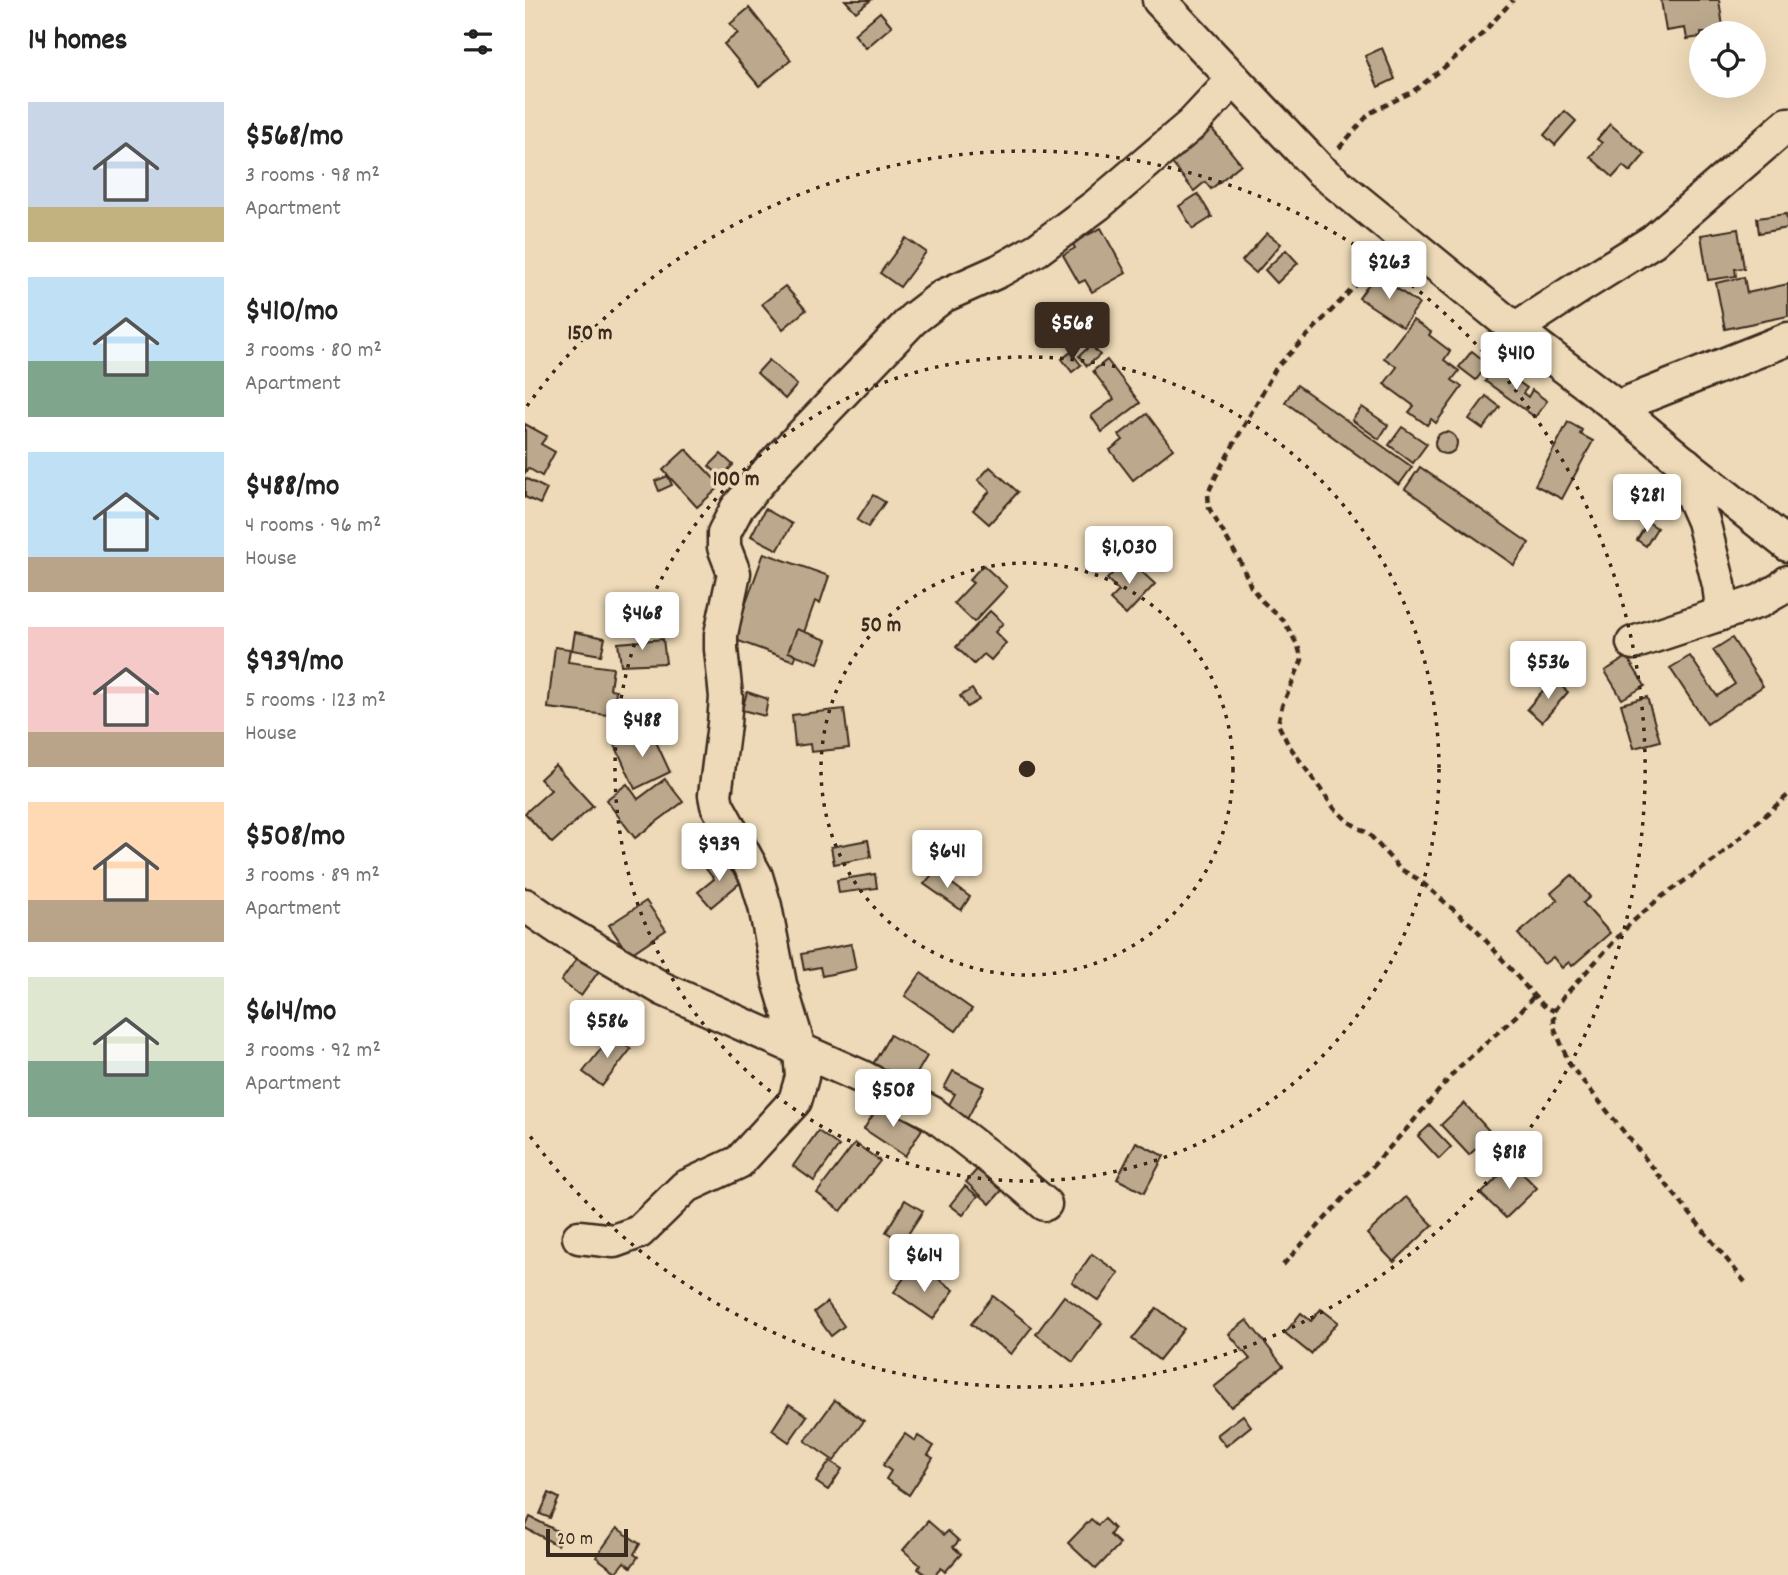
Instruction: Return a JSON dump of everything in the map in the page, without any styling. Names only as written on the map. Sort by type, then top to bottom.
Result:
[{"type":"street","points":[[1159,0],[1320,170],[1515,330],[1618,407],[1788,545]]},
{"type":"street","points":[[579,1237],[614,1241],[639,1232],[685,1187],[739,1162],[795,1101],[802,1077],[800,1051],[780,984],[765,906],[756,876],[717,805],[715,795],[725,724],[726,697],[721,634],[734,573],[724,547],[725,533],[737,508],[775,463],[913,319],[943,296],[999,271],[1038,249],[1097,205],[1192,124],[1234,79]]},
{"type":"street","points":[[1515,330],[1653,241],[1788,124]]},
{"type":"street","points":[[1618,407],[1788,339]]},
{"type":"street","points":[[1686,464],[1688,487],[1703,521],[1719,585],[1721,600],[1718,615]]},
{"type":"street","points":[[1633,643],[1760,601],[1788,582]]},
{"type":"street","points":[[525,905],[560,929],[663,989],[862,1077],[932,1113],[1045,1204]]},
{"type":"path","points":[[1320,170],[1370,113],[1412,92],[1440,71],[1482,34],[1513,0]]},
{"type":"path","points":[[1405,240],[1360,281],[1276,368],[1216,476],[1208,493],[1209,508],[1241,563],[1251,587],[1284,621],[1298,646],[1302,660],[1282,706],[1278,723],[1288,744],[1334,808],[1349,822],[1369,834],[1400,869],[1418,879],[1476,929],[1534,996],[1554,1011]]},
{"type":"path","points":[[1745,1282],[1570,1065],[1554,1027],[1554,1011],[1565,995],[1630,924],[1661,897],[1715,860],[1788,795]]},
{"type":"path","points":[[1283,1265],[1457,1069],[1516,1016],[1534,996]]},
{"type":"building","points":[[845,0],[871,0],[856,12]]},
{"type":"building","points":[[1661,0],[1719,0],[1722,21],[1689,21],[1689,39],[1685,28],[1666,31]]},
{"type":"building","points":[[749,8],[791,60],[759,86],[724,44],[738,33],[730,24]]},
{"type":"building","points":[[880,12],[892,26],[866,48],[854,34]]},
{"type":"building","points":[[1382,48],[1395,79],[1378,87],[1365,56]]},
{"type":"building","points":[[1565,111],[1576,121],[1555,145],[1544,135]]},
{"type":"building","points":[[1610,124],[1645,154],[1630,172],[1623,166],[1613,177],[1590,157],[1602,143],[1597,139]]},
{"type":"building","points":[[1212,129],[1241,164],[1211,189],[1205,182],[1194,191],[1171,162]]},
{"type":"building","points":[[1198,194],[1212,217],[1193,229],[1179,206]]},
{"type":"building","points":[[1786,214],[1788,228],[1759,233],[1757,218]]},
{"type":"building","points":[[1101,228],[1126,273],[1092,292],[1085,280],[1079,283],[1063,255],[1075,248],[1072,243]]},
{"type":"building","points":[[1738,229],[1744,268],[1735,269],[1736,276],[1708,280],[1701,235]]},
{"type":"building","points":[[1267,233],[1281,244],[1256,273],[1242,261]]},
{"type":"building","points":[[906,238],[926,252],[900,287],[880,273]]},
{"type":"building","points":[[1286,250],[1298,263],[1277,283],[1265,270]]},
{"type":"building","points":[[1376,274],[1419,304],[1403,327],[1359,298]]},
{"type":"building","points":[[1744,277],[1747,293],[1788,284],[1788,316],[1725,329],[1716,283]]},
{"type":"building","points":[[785,286],[806,310],[783,329],[762,304]]},
{"type":"building","points":[[1413,320],[1431,332],[1429,335],[1450,351],[1444,360],[1459,371],[1452,380],[1462,387],[1436,423],[1431,419],[1427,425],[1409,412],[1414,406],[1384,384],[1397,367],[1384,358]]},
{"type":"building","points":[[1091,345],[1100,355],[1087,366],[1079,356]]},
{"type":"building","points":[[1472,351],[1488,364],[1476,380],[1459,367]]},
{"type":"building","points":[[1071,352],[1081,365],[1072,372],[1062,359]]},
{"type":"building","points":[[769,360],[797,385],[785,399],[757,373]]},
{"type":"building","points":[[1107,360],[1140,403],[1102,432],[1091,416],[1114,399],[1093,371]]},
{"type":"building","points":[[1497,366],[1527,388],[1523,393],[1528,397],[1532,390],[1547,401],[1535,417],[1485,381]]},
{"type":"building","points":[[1297,385],[1412,467],[1399,485],[1285,402]]},
{"type":"building","points":[[1486,396],[1500,407],[1483,429],[1469,419]]},
{"type":"building","points":[[1362,407],[1388,425],[1379,439],[1352,420]]},
{"type":"building","points":[[1147,414],[1173,449],[1133,480],[1110,450],[1123,440],[1119,435]]},
{"type":"building","points":[[1568,422],[1582,430],[1580,434],[1593,441],[1562,499],[1535,485]]},
{"type":"building","points":[[525,424],[547,436],[541,444],[555,452],[542,476],[528,468],[525,473]]},
{"type":"building","points":[[1402,427],[1427,444],[1413,463],[1389,445]]},
{"type":"building","points":[[1446,432],[1454,435],[1457,443],[1454,451],[1446,454],[1438,451],[1435,443],[1438,435]]},
{"type":"building","points":[[686,449],[721,486],[697,507],[663,470]]},
{"type":"building","points":[[721,454],[733,465],[721,477],[709,466]]},
{"type":"building","points":[[990,467],[1018,492],[989,524],[973,510],[990,491],[978,480]]},
{"type":"building","points":[[1420,467],[1529,543],[1514,565],[1405,489]]},
{"type":"building","points":[[668,476],[672,485],[659,491],[655,481]]},
{"type":"building","points":[[525,478],[547,489],[540,504],[525,497]]},
{"type":"building","points":[[873,495],[885,502],[868,527],[857,520]]},
{"type":"building","points":[[765,509],[792,524],[778,550],[751,536]]},
{"type":"building","points":[[1648,522],[1657,528],[1646,546],[1637,540]]},
{"type":"building","points":[[764,553],[829,576],[820,603],[815,601],[794,661],[733,639]]},
{"type":"building","points":[[1127,558],[1155,584],[1126,615],[1110,600],[1119,591],[1107,579]]},
{"type":"building","points":[[983,565],[1007,587],[974,622],[954,603],[973,583],[969,580]]},
{"type":"building","points":[[990,611],[1003,623],[995,632],[1006,643],[991,660],[984,654],[974,664],[956,647]]},
{"type":"building","points":[[797,629],[827,640],[818,663],[788,652]]},
{"type":"building","points":[[575,632],[605,638],[601,655],[572,650]]},
{"type":"building","points":[[1732,638],[1763,686],[1707,724],[1670,668],[1690,656],[1717,696],[1735,684],[1713,650]]},
{"type":"building","points":[[663,639],[666,663],[621,665],[618,643]]},
{"type":"building","points":[[555,647],[570,649],[568,662],[613,668],[610,689],[616,690],[614,710],[608,709],[607,715],[548,708]]},
{"type":"building","points":[[1627,657],[1645,686],[1622,699],[1605,671]]},
{"type":"building","points":[[1553,679],[1568,692],[1542,722],[1527,709]]},
{"type":"building","points":[[972,689],[979,700],[967,707],[960,696]]},
{"type":"building","points":[[747,692],[768,699],[765,716],[742,710]]},
{"type":"building","points":[[1647,697],[1660,741],[1634,748],[1621,704]]},
{"type":"building","points":[[844,709],[849,748],[811,752],[810,744],[795,746],[792,715]]},
{"type":"building","points":[[650,729],[670,772],[635,789],[615,745]]},
{"type":"building","points":[[555,765],[593,806],[552,843],[525,813],[551,790],[540,779]]},
{"type":"building","points":[[665,779],[683,802],[635,838],[606,800],[627,784],[638,799]]},
{"type":"building","points":[[868,840],[871,857],[834,864],[831,847]]},
{"type":"building","points":[[720,857],[741,882],[711,907],[698,892],[714,879],[706,869]]},
{"type":"building","points":[[935,871],[970,897],[961,910],[924,884]]},
{"type":"building","points":[[875,874],[877,888],[839,893],[837,880]]},
{"type":"building","points":[[1572,875],[1590,897],[1583,903],[1610,933],[1572,966],[1569,962],[1562,968],[1553,957],[1544,964],[1518,934],[1558,900],[1551,893]]},
{"type":"building","points":[[646,901],[666,930],[629,955],[609,925]]},
{"type":"building","points":[[851,944],[856,969],[822,976],[820,967],[804,970],[801,954]]},
{"type":"building","points":[[580,954],[601,968],[581,996],[561,981]]},
{"type":"building","points":[[921,973],[972,1009],[956,1031],[905,996]]},
{"type":"building","points":[[612,1035],[631,1049],[602,1086],[583,1072]]},
{"type":"building","points":[[890,1035],[927,1056],[909,1087],[872,1066]]},
{"type":"building","points":[[953,1071],[984,1087],[966,1121],[946,1110],[955,1094],[944,1088]]},
{"type":"building","points":[[881,1102],[922,1129],[905,1156],[864,1129]]},
{"type":"building","points":[[1464,1103],[1492,1134],[1469,1155],[1441,1125]]},
{"type":"building","points":[[1430,1125],[1451,1147],[1439,1159],[1418,1136]]},
{"type":"building","points":[[818,1131],[839,1146],[814,1181],[793,1166]]},
{"type":"building","points":[[1136,1142],[1164,1156],[1144,1193],[1117,1179]]},
{"type":"building","points":[[855,1143],[880,1161],[841,1211],[817,1193]]},
{"type":"building","points":[[1512,1163],[1537,1188],[1506,1218],[1481,1194]]},
{"type":"building","points":[[980,1166],[1004,1188],[990,1204],[966,1182]]},
{"type":"building","points":[[965,1186],[978,1196],[963,1215],[950,1205]]},
{"type":"building","points":[[1406,1197],[1433,1225],[1394,1262],[1367,1234]]},
{"type":"building","points":[[905,1200],[923,1211],[903,1242],[886,1232]]},
{"type":"building","points":[[1092,1254],[1119,1273],[1099,1301],[1072,1282]]},
{"type":"building","points":[[909,1271],[927,1284],[933,1275],[954,1290],[933,1319],[894,1292]]},
{"type":"building","points":[[993,1296],[1032,1327],[1011,1354],[971,1324]]},
{"type":"building","points":[[1064,1296],[1102,1323],[1073,1362],[1036,1334]]},
{"type":"building","points":[[827,1302],[844,1326],[831,1336],[814,1312]]},
{"type":"building","points":[[1157,1308],[1184,1329],[1159,1360],[1132,1339]]},
{"type":"building","points":[[1321,1309],[1338,1322],[1311,1354],[1285,1333],[1301,1313],[1311,1321]]},
{"type":"building","points":[[1247,1320],[1283,1366],[1231,1407],[1214,1387],[1250,1359],[1229,1334]]},
{"type":"building","points":[[835,1400],[864,1421],[834,1461],[805,1441]]},
{"type":"building","points":[[789,1404],[807,1416],[789,1442],[772,1430]]},
{"type":"building","points":[[1243,1415],[1251,1426],[1226,1446],[1217,1435]]},
{"type":"building","points":[[905,1434],[915,1441],[918,1436],[934,1446],[928,1455],[933,1458],[909,1495],[886,1479],[891,1471],[883,1465]]},
{"type":"building","points":[[830,1461],[842,1469],[828,1490],[816,1482]]},
{"type":"building","points":[[549,1493],[559,1498],[550,1518],[540,1514]]},
{"type":"building","points":[[530,1517],[563,1534],[557,1545],[525,1528]]},
{"type":"building","points":[[1091,1519],[1098,1525],[1104,1519],[1114,1529],[1110,1535],[1120,1544],[1096,1569],[1068,1543]]},
{"type":"building","points":[[928,1521],[944,1535],[948,1531],[959,1541],[953,1547],[961,1554],[945,1572],[941,1568],[935,1575],[926,1575],[918,1569],[920,1565],[903,1550]]},
{"type":"building","points":[[617,1528],[640,1544],[634,1554],[638,1557],[631,1567],[624,1562],[616,1572],[596,1557]]}]
